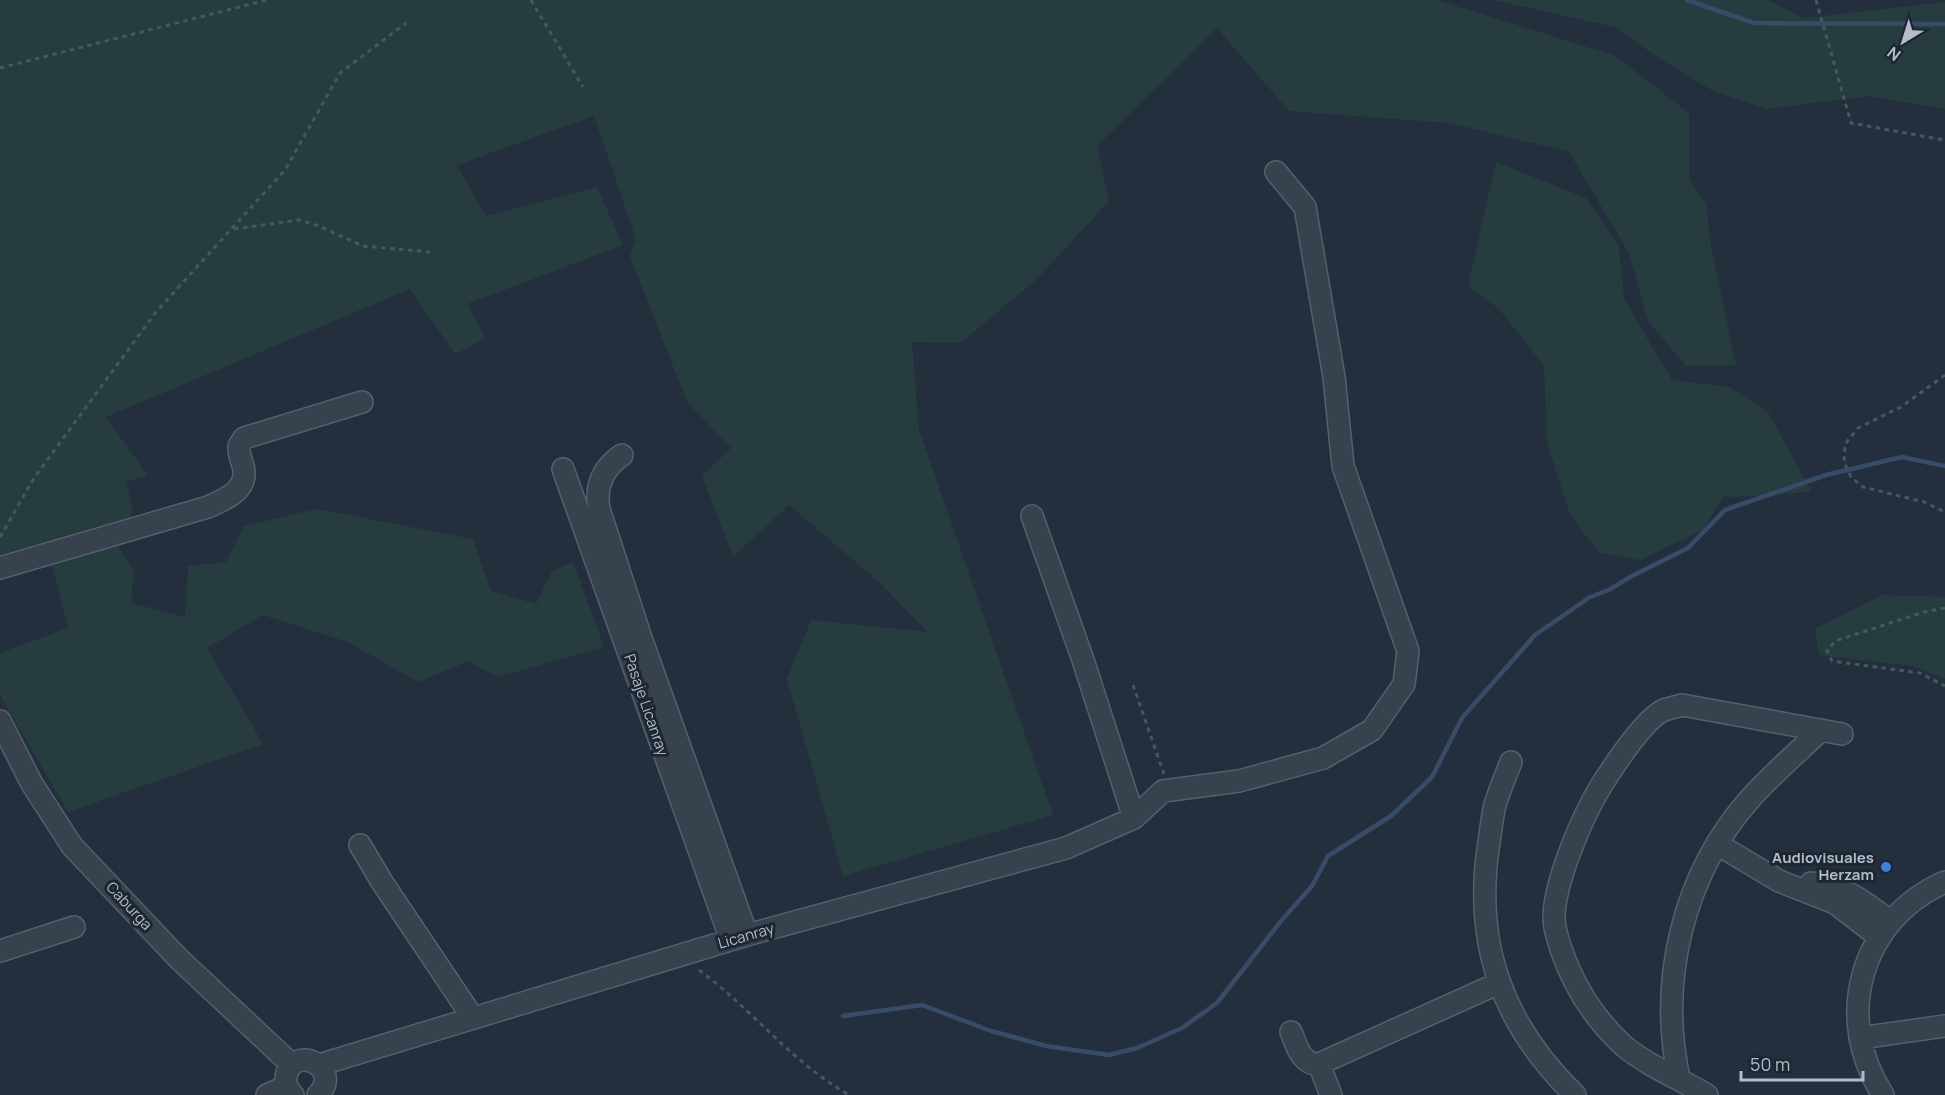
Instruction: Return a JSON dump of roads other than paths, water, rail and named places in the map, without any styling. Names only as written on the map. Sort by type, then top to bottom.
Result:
[{"type":"street","name":"Licanray","points":[[318,1065],[739,938],[1066,848],[1134,818],[1163,790],[1239,781],[1323,758],[1372,729],[1404,684],[1408,651],[1343,466],[1334,377],[1305,207],[1276,172]]},
{"type":"street","points":[[0,568],[208,507],[232,495],[240,486],[244,470],[239,446],[244,438],[363,402]]},
{"type":"street","points":[[622,455],[607,468],[602,476],[597,495],[599,509],[739,938]]},
{"type":"street","name":"Pasaje Licanray","points":[[563,469],[739,938]]},
{"type":"street","points":[[1032,516],[1083,660],[1134,818]]},
{"type":"street","points":[[1707,1095],[1626,1047],[1597,1018],[1575,984],[1555,932],[1554,918],[1557,897],[1568,860],[1597,793],[1621,755],[1663,710],[1682,705],[1842,734]]},
{"type":"street","name":"Caburga","points":[[0,721],[32,784],[72,846],[291,1082]]},
{"type":"street","points":[[1679,1078],[1683,1053],[1681,996],[1683,966],[1701,901],[1721,847],[1759,804],[1815,751],[1821,730]]},
{"type":"street","points":[[1511,762],[1494,807],[1484,887],[1487,936],[1499,983],[1512,1014],[1529,1043],[1575,1095]]},
{"type":"street","points":[[360,845],[382,882],[473,1018]]},
{"type":"street","points":[[1721,847],[1753,867],[1796,887],[1813,883],[1850,892],[1885,929]]},
{"type":"street","points":[[1883,1095],[1869,1070],[1860,1038],[1858,1021],[1860,986],[1871,952],[1885,929],[1918,896],[1945,882]]},
{"type":"street","points":[[0,951],[74,927]]},
{"type":"street","points":[[1291,1032],[1304,1059],[1310,1064],[1319,1064],[1499,983]]},
{"type":"street","points":[[1860,1038],[1945,1026]]},
{"type":"street","points":[[267,1095],[291,1082],[302,1060],[314,1062],[325,1075],[322,1094]]},
{"type":"street","points":[[1319,1064],[1331,1095]]},
{"type":"waterway","points":[[1687,0],[1754,23],[1945,24]]},
{"type":"waterway","points":[[843,1016],[922,1005],[991,1031],[1046,1046],[1109,1055],[1137,1048],[1182,1028],[1217,1003],[1281,921],[1312,886],[1328,856],[1391,816],[1432,777],[1462,718],[1535,635],[1590,597],[1609,590],[1688,548],[1725,510],[1826,475],[1902,457],[1945,466]]},
{"type":"place","name":"Audiovisuales Herzam","points":[[1886,867]]}]
